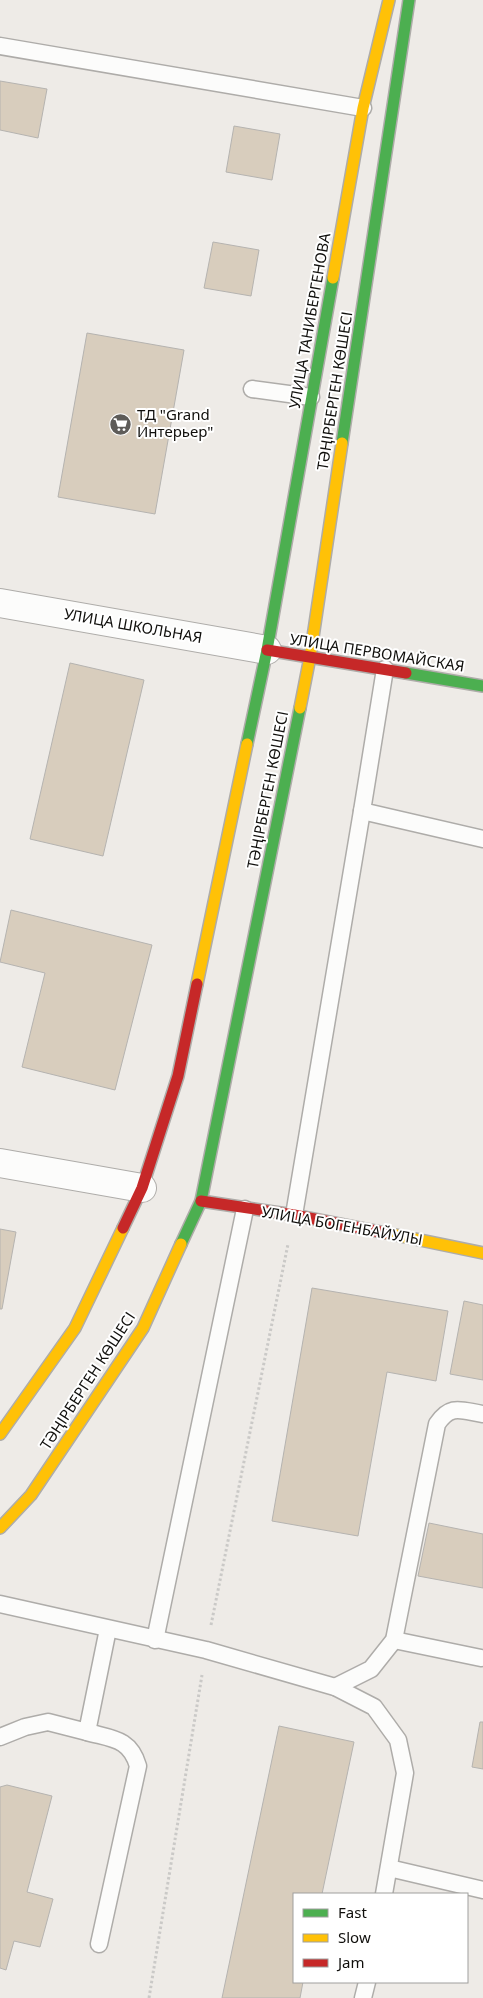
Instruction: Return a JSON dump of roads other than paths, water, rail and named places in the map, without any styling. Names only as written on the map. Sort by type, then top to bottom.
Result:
[{"type":"main road","name":"УЛИЦА ТАНИБЕРГЕНОВА","points":[[267,650],[363,108],[389,0]]},
{"type":"main road","name":"ТӘҢІРБЕРГЕН КӨШЕСІ","points":[[0,1528],[31,1495],[143,1328],[201,1201],[310,657],[409,0]]},
{"type":"main road","name":"ТӘҢІРБЕРГЕН КӨШЕСІ","points":[[0,1434],[75,1328],[142,1188],[178,1076],[267,650]]},
{"type":"main road","name":"УЛИЦА ПЕРВОМАЙСКАЯ","points":[[267,650],[483,686]]},
{"type":"main road","name":"УЛИЦА БОГЕНБАЙУЛЫ","points":[[201,1201],[294,1215],[483,1253]]},
{"type":"street","name":"УЛИЦА ШКОЛЬНАЯ","points":[[0,603],[267,650]]},
{"type":"street","points":[[0,1163],[142,1188]]},
{"type":"lane","points":[[0,46],[363,108]]},
{"type":"lane","points":[[252,389],[312,397]]},
{"type":"lane","points":[[294,1215],[385,669]]},
{"type":"lane","points":[[362,811],[483,839]]},
{"type":"lane","points":[[155,1640],[245,1209]]},
{"type":"lane","points":[[335,1687],[371,1669],[394,1640],[437,1424],[444,1414],[455,1409],[483,1414]]},
{"type":"lane","points":[[0,1604],[206,1650],[335,1687],[374,1707],[398,1740],[405,1773],[384,1893]]},
{"type":"lane","points":[[87,1732],[108,1629]]},
{"type":"lane","points":[[394,1640],[481,1658]]},
{"type":"lane","points":[[0,1737],[25,1727],[48,1722],[125,1743],[135,1754],[138,1766],[99,1944]]},
{"type":"lane","points":[[389,1868],[483,1890]]},
{"type":"lane","points":[[363,1998],[367,1983]]},
{"type":"place","name":"ТД \"Grand Интерьер\"","points":[[121,424]]}]
